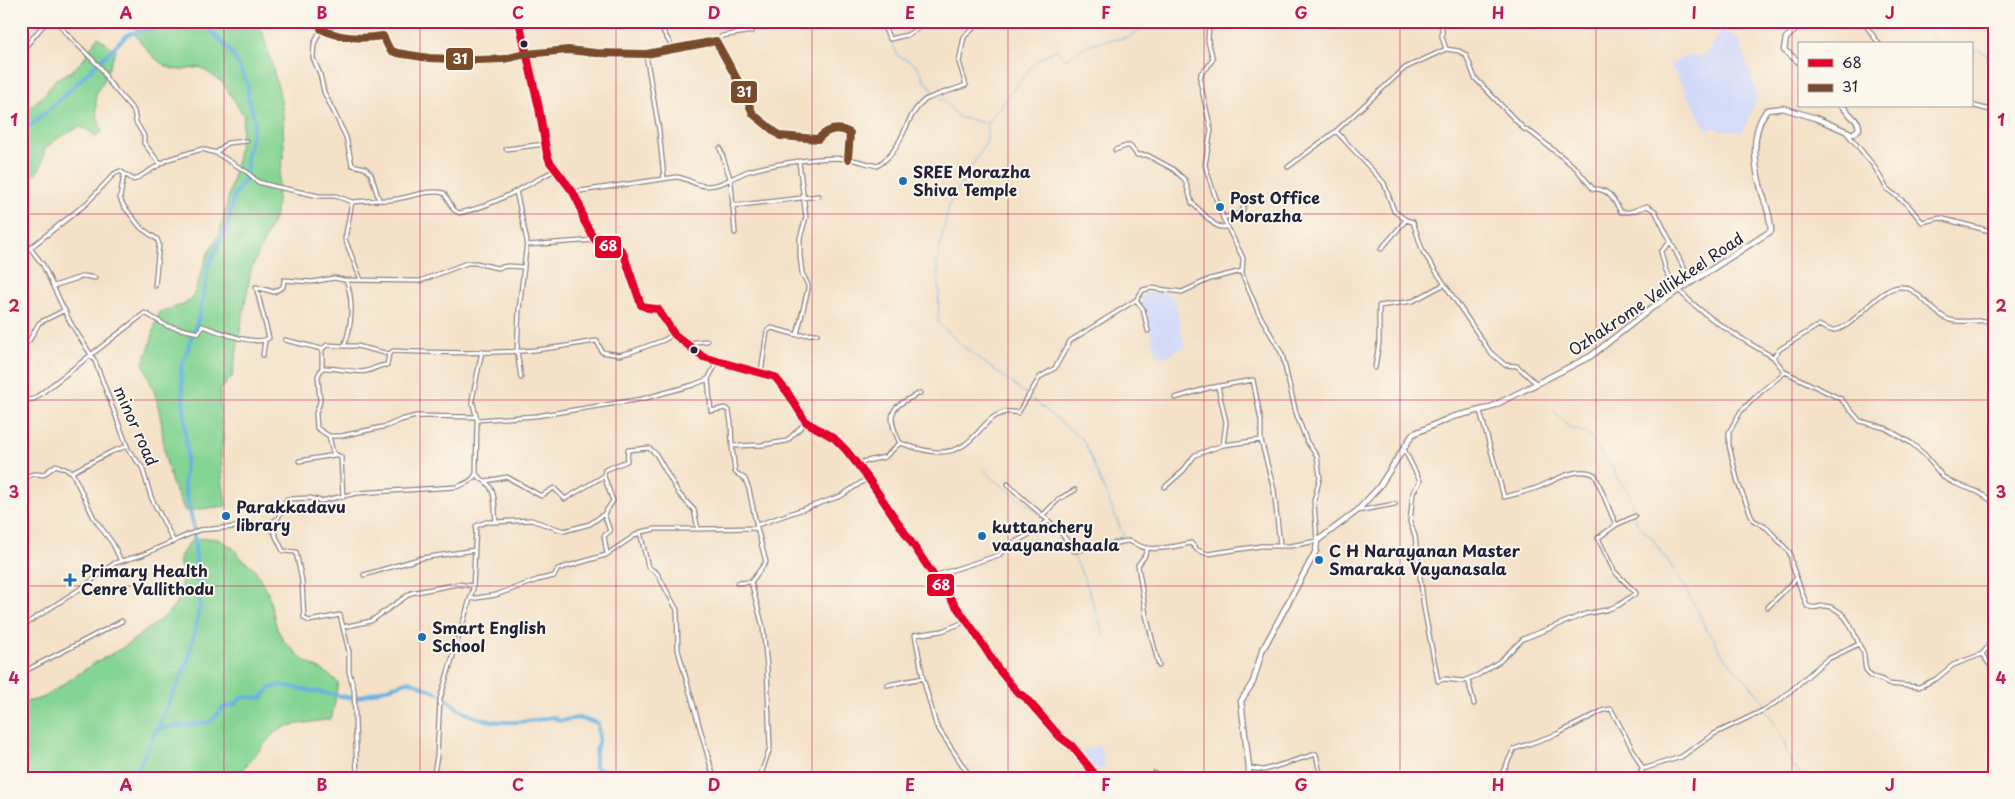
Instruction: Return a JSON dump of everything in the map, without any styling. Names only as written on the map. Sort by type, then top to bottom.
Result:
[{"type":"main road","points":[[519,21],[547,154],[555,170],[573,192],[580,206],[584,221],[595,240],[603,246],[619,248],[623,252],[641,305],[658,309],[674,334],[703,357],[775,377],[788,393],[806,422],[834,438],[868,478],[934,576],[968,621],[987,654],[1018,693],[1025,697],[1060,737],[1072,746],[1098,778]]},
{"type":"main road","points":[[1798,61],[1784,50],[1786,38],[1805,21]]},
{"type":"main road","name":"Ozhakrome Vellikkeel Road","points":[[1317,541],[1357,512],[1379,486],[1413,434],[1452,418],[1489,408],[1591,356],[1653,307],[1770,231],[1771,221],[1760,186],[1754,151],[1755,132],[1767,110],[1783,108],[1844,130]]},
{"type":"main road","points":[[1844,108],[1858,122],[1859,129],[1853,134],[1844,130]]},
{"type":"main road","points":[[1248,778],[1249,768],[1242,726],[1241,701],[1253,682],[1262,651],[1316,551],[1317,541]]},
{"type":"street","points":[[21,50],[30,43],[48,21]]},
{"type":"street","points":[[57,21],[65,32],[97,64],[107,76],[108,81],[134,111],[136,122],[144,136],[144,143],[160,164]]},
{"type":"street","points":[[324,21],[314,44],[313,58],[320,74],[324,92],[346,137],[352,166],[365,168],[371,174],[380,200]]},
{"type":"street","points":[[657,21],[673,48]]},
{"type":"street","points":[[321,29],[358,39],[383,36],[390,50],[410,55],[477,60],[504,59],[526,54],[568,50],[596,53],[646,54],[716,41],[722,36],[752,31],[757,21]]},
{"type":"street","points":[[882,21],[891,39],[907,35],[930,21]]},
{"type":"street","points":[[966,21],[974,28]]},
{"type":"street","points":[[573,192],[664,178],[685,178],[706,186],[731,181],[734,177],[748,171],[799,162],[848,159],[877,166],[889,158],[896,149],[908,122],[926,99],[966,85],[959,62],[964,37],[981,21]]},
{"type":"street","points":[[1008,484],[1048,521],[1070,544],[1074,551],[1127,541],[1136,542],[1148,548],[1173,547],[1191,543],[1197,550],[1208,554],[1261,546],[1290,546],[1317,541],[1314,501],[1320,477],[1317,456],[1307,442],[1296,413],[1282,354],[1258,312],[1242,271],[1243,258],[1223,218],[1205,165],[1211,130],[1200,82],[1201,73],[1213,59],[1208,41],[1209,21]]},
{"type":"street","points":[[1442,21],[1442,37],[1446,49]]},
{"type":"street","points":[[1866,21],[1867,26],[1878,42]]},
{"type":"street","points":[[716,41],[743,90],[752,114],[780,136],[818,139],[825,131],[835,129],[847,131],[850,133],[848,159]]},
{"type":"street","points":[[1288,167],[1336,131],[1405,68],[1446,49],[1459,51],[1466,55],[1475,78],[1508,114],[1524,129],[1532,133],[1576,168],[1593,189],[1601,188],[1608,192],[1621,212],[1630,212],[1647,206],[1655,212],[1691,282]]},
{"type":"street","points":[[646,54],[659,130],[664,178]]},
{"type":"street","points":[[1972,106],[1994,111]]},
{"type":"street","points":[[1844,130],[1874,166],[1887,189],[1908,205],[1922,222],[1940,218],[1994,232]]},
{"type":"street","points":[[1336,131],[1384,183],[1394,211],[1406,220],[1413,222],[1423,252],[1443,285],[1498,360],[1505,365],[1517,366],[1537,385]]},
{"type":"street","points":[[216,152],[227,143],[247,141]]},
{"type":"street","points":[[506,149],[545,144]]},
{"type":"street","points":[[1115,150],[1130,146],[1137,155],[1147,154],[1173,169],[1185,180],[1192,203],[1220,228],[1228,227]]},
{"type":"street","points":[[720,148],[731,181],[734,233]]},
{"type":"street","points":[[21,252],[30,248],[87,202],[114,174],[120,171],[134,180],[169,159],[202,149],[216,152],[246,171],[258,182],[273,186],[319,196],[336,196],[352,202],[380,200],[388,202],[436,191],[444,192],[454,210],[459,213],[480,208],[555,170]]},
{"type":"street","points":[[797,335],[808,285],[802,273],[800,238],[806,217],[799,162]]},
{"type":"street","points":[[124,174],[120,198],[123,204],[141,228],[157,239],[160,244],[156,286]]},
{"type":"street","points":[[516,191],[527,241],[519,310],[517,351],[522,378]]},
{"type":"street","points":[[732,206],[819,196]]},
{"type":"street","points":[[1223,218],[1244,210],[1244,200]]},
{"type":"street","points":[[352,202],[345,240],[361,280]]},
{"type":"street","points":[[1381,249],[1406,220]]},
{"type":"street","points":[[527,245],[595,240]]},
{"type":"street","points":[[1671,241],[1662,252],[1666,271],[1680,290],[1718,324],[1773,357],[1785,372],[1841,400],[1860,421],[1885,428],[1911,443],[1944,476],[1954,483],[1978,492],[1994,502]]},
{"type":"street","name":"minor road","points":[[30,248],[43,265],[70,322],[95,361],[127,446],[142,467],[151,497],[174,542]]},
{"type":"street","points":[[263,355],[265,340],[269,338],[256,287],[274,292],[284,287],[284,280],[312,282],[334,278],[346,280],[420,281],[467,263],[497,268],[508,266],[524,267]]},
{"type":"street","points":[[920,393],[898,403],[894,409],[892,426],[900,443],[936,453],[964,446],[992,418],[1003,412],[1018,413],[1040,377],[1055,368],[1070,341],[1136,300],[1143,290],[1151,288],[1182,292],[1210,279],[1242,271]]},
{"type":"street","points":[[54,286],[84,276],[95,278]]},
{"type":"street","points":[[344,346],[351,317],[346,280]]},
{"type":"street","points":[[1375,368],[1379,343],[1379,306],[1413,301],[1443,285]]},
{"type":"street","points":[[1773,357],[1780,349],[1819,326],[1831,330],[1842,327],[1873,303],[1880,293],[1890,288],[1902,286],[1913,289],[1925,303],[1949,320],[1988,321],[1994,319]]},
{"type":"street","points":[[1136,300],[1143,309],[1148,331]]},
{"type":"street","points":[[21,346],[29,341],[39,323],[65,310]]},
{"type":"street","points":[[21,401],[34,398],[145,313],[167,326],[195,332],[202,326],[254,341],[265,340]]},
{"type":"street","points":[[761,373],[767,331],[772,328],[797,335],[817,334]]},
{"type":"street","points":[[322,368],[366,372],[386,365],[389,354],[392,351],[451,354],[517,351],[554,348],[597,341],[602,352],[619,355],[664,340],[674,334]]},
{"type":"street","points":[[285,340],[322,349]]},
{"type":"street","points":[[689,345],[695,342],[707,341]]},
{"type":"street","points":[[322,349],[327,345],[357,346],[389,354]]},
{"type":"street","points":[[322,349],[322,368],[318,376],[320,402],[316,413],[316,428],[329,436],[341,436],[386,426],[416,416],[477,419],[536,416],[642,399],[708,379]]},
{"type":"street","points":[[21,627],[121,561],[142,555],[198,530],[270,524],[278,518],[287,498],[310,498],[321,501],[357,493],[456,487],[470,481],[476,474],[477,419],[472,400],[482,352]]},
{"type":"street","points":[[715,361],[714,368],[708,379],[711,411],[724,408],[729,411],[733,468],[735,472],[745,479],[750,489],[766,562],[751,582],[737,583]]},
{"type":"street","points":[[1785,372],[1741,411],[1729,432],[1729,445],[1738,484],[1753,520],[1767,528],[1790,552],[1807,606],[1814,609],[1826,606],[1837,610],[1847,619],[1861,650],[1864,652],[1863,661],[1866,670],[1870,676],[1885,680],[1888,684],[1913,688],[1936,679],[1953,665],[1982,654],[1988,648],[1994,636]]},
{"type":"street","points":[[1175,398],[1208,388],[1253,380],[1261,421],[1261,440],[1274,490],[1280,545]]},
{"type":"street","points":[[1218,387],[1226,422],[1224,444]]},
{"type":"street","points":[[1480,411],[1504,497],[1538,487],[1562,475],[1588,472],[1595,475],[1616,525]]},
{"type":"street","points":[[732,446],[762,445],[787,441],[806,422]]},
{"type":"street","points":[[329,436],[333,453],[341,457],[343,497]]},
{"type":"street","points":[[1165,487],[1183,471],[1194,455],[1224,444],[1261,440]]},
{"type":"street","points":[[857,464],[885,457],[900,443]]},
{"type":"street","points":[[72,472],[127,446]]},
{"type":"street","points":[[433,778],[437,756],[440,699],[473,586],[476,526],[486,522],[531,520],[564,532],[590,524],[604,514],[613,501],[604,476],[605,470],[627,461],[628,450],[649,448],[653,450],[679,494],[694,510],[698,529]]},
{"type":"street","points":[[1404,449],[1420,481],[1413,493],[1410,522],[1414,536],[1424,608],[1438,681],[1444,679],[1463,681],[1468,679],[1500,661],[1523,639],[1585,614],[1606,610],[1619,604],[1636,592],[1614,571],[1598,538],[1616,525],[1635,516]]},
{"type":"street","points":[[299,461],[336,455]]},
{"type":"street","points":[[21,482],[28,474],[36,473],[43,475],[56,465],[72,472],[94,518],[113,544],[121,561]]},
{"type":"street","points":[[476,474],[485,481],[508,478],[541,496],[554,488],[566,499],[604,476]]},
{"type":"street","points":[[470,599],[496,595],[529,582],[554,576],[558,569],[608,554],[640,532],[656,529],[757,526],[840,496],[868,478]]},
{"type":"street","points":[[485,481],[494,495],[496,522]]},
{"type":"street","points":[[1042,516],[1059,499],[1074,490]]},
{"type":"street","points":[[1357,512],[1394,504]]},
{"type":"street","points":[[604,514],[610,531],[604,536],[608,554]]},
{"type":"street","points":[[934,576],[999,555],[1008,545],[1048,521]]},
{"type":"street","points":[[270,524],[283,551],[296,552],[302,581],[304,618],[309,620],[340,616],[344,627],[349,652],[349,672],[354,689],[357,778]]},
{"type":"street","points":[[640,532],[648,567],[657,573],[676,610],[678,650],[714,778]]},
{"type":"street","points":[[1148,548],[1138,565],[1146,615],[1159,666]]},
{"type":"street","points":[[364,575],[422,558],[475,550]]},
{"type":"street","points":[[1768,607],[1798,577]]},
{"type":"street","points":[[751,582],[764,627],[767,668],[770,748],[762,778]]},
{"type":"street","points":[[344,627],[371,621],[411,593],[458,584],[473,586]]},
{"type":"street","points":[[21,673],[122,621]]},
{"type":"street","points":[[968,621],[942,631],[915,635],[923,678],[936,725],[971,778]]},
{"type":"street","points":[[1643,769],[1681,757],[1714,734],[1769,708],[1826,660],[1859,644]]},
{"type":"street","points":[[1982,654],[1994,671]]},
{"type":"street","points":[[1988,661],[1994,656]]},
{"type":"street","points":[[887,685],[923,678]]},
{"type":"street","points":[[1468,679],[1474,704]]},
{"type":"street","points":[[1500,778],[1514,749],[1557,734],[1604,710],[1611,709],[1643,769],[1641,770],[1645,778]]},
{"type":"street","points":[[1249,768],[1264,770],[1316,754],[1321,778]]},
{"type":"street","points":[[1150,778],[1154,773]]},
{"type":"shaded area","points":[[1722,31],[1739,39],[1757,99],[1742,132],[1719,130],[1715,127],[1707,131],[1671,65],[1685,57],[1705,55]]},
{"type":"shaded area","points":[[1148,292],[1165,293],[1174,298],[1185,347],[1175,350],[1173,354],[1164,358],[1157,356],[1141,299],[1143,294]]},
{"type":"shaded area","points":[[1100,745],[1105,767],[1095,769],[1083,754],[1084,751]]},
{"type":"green space","points":[[137,21],[254,21],[262,31],[279,90],[283,113],[284,153],[279,179],[276,214],[251,270],[232,377],[220,390],[223,438],[221,452],[222,474],[226,506],[185,511],[172,483],[165,457],[161,420],[156,397],[143,362],[159,312],[183,305],[193,297],[209,251],[220,233],[237,161],[244,116],[223,83],[200,67],[182,70],[173,69],[154,57],[135,34]]},
{"type":"green space","points":[[98,37],[116,51],[102,84],[96,92],[96,110],[102,132],[96,136],[86,129],[79,127],[55,140],[44,150],[39,170],[24,184],[21,182],[21,115],[44,95],[56,79],[72,71],[83,60]]},
{"type":"green space","points":[[197,539],[218,539],[233,548],[242,559],[254,568],[268,593],[277,629],[284,641],[306,662],[325,672],[338,682],[331,719],[287,726],[274,733],[244,768],[241,778],[21,778],[21,701],[31,701],[45,697],[93,664],[124,647],[165,616],[175,605],[180,593],[182,575],[179,559],[189,543]]},
{"type":"waterway","points":[[21,133],[51,108],[128,34],[166,25],[171,21]]},
{"type":"waterway","points":[[194,529],[184,484],[187,454],[181,368],[199,317],[209,264],[228,226],[233,197],[246,178],[247,158],[255,120],[248,97],[248,85],[233,54],[202,21]]},
{"type":"waterway","points":[[1026,394],[964,347],[938,323],[939,290],[937,261],[949,205],[987,141],[987,123],[1035,62],[1056,49],[1066,59],[1092,43],[1129,37],[1153,21]]},
{"type":"waterway","points":[[1910,21],[1939,42]]},
{"type":"waterway","points":[[883,22],[898,56],[912,62],[920,70],[924,81],[929,84],[933,93]]},
{"type":"waterway","points":[[1972,55],[1976,49],[1994,58]]},
{"type":"waterway","points":[[940,99],[944,100],[958,117],[985,123]]},
{"type":"waterway","points":[[1032,399],[1084,441],[1124,537]]},
{"type":"waterway","points":[[1554,411],[1569,427],[1588,434],[1603,457],[1612,466],[1617,479],[1629,492],[1636,522],[1651,537],[1687,589],[1689,597],[1697,609],[1706,630],[1714,638],[1719,650],[1744,677],[1766,707]]},
{"type":"waterway","points":[[985,470],[990,477],[1041,516],[1065,543],[1083,576],[1104,635]]},
{"type":"waterway","points":[[134,778],[188,661],[200,606],[194,536]]},
{"type":"waterway","points":[[356,698],[410,681],[438,693]]},
{"type":"waterway","points":[[156,729],[211,722],[222,708],[236,704],[242,697],[262,698],[269,689],[280,685],[352,698]]},
{"type":"waterway","points":[[443,695],[454,706],[480,719],[523,722],[553,717],[559,721],[578,718],[598,723],[599,738],[595,755],[595,767],[610,774],[613,778]]},
{"type":"waterway","points":[[345,696],[351,698]]},
{"type":"waterway","points":[[1767,711],[1781,735],[1792,765],[1805,778]]},
{"type":"waterway","points":[[1985,778],[1994,768]]},
{"type":"transit line","name":"31","points":[[324,21],[321,29],[336,35],[367,38],[383,36],[390,50],[397,53],[429,58],[504,59],[526,54],[568,50],[596,53],[646,54],[716,41],[743,90],[753,114],[780,136],[818,139],[829,131],[837,129],[846,131],[850,133],[848,159]]},
{"type":"transit line","name":"68","points":[[519,21],[550,162],[573,192],[580,206],[584,221],[595,240],[603,246],[619,248],[623,252],[641,305],[658,309],[674,334],[703,357],[775,377],[788,393],[806,422],[834,438],[846,450],[868,478],[999,670],[1060,737],[1072,746],[1098,778]]},
{"type":"place","name":"SREE Morazha Shiva Temple","points":[[903,181]]},
{"type":"place","name":"Post Office Morazha","points":[[1220,207]]},
{"type":"place","name":"Parakkadavu library","points":[[226,516]]},
{"type":"place","name":"kuttanchery vaayanashaala","points":[[982,536]]},
{"type":"place","name":"C H Narayanan Master Smaraka Vayanasala","points":[[1319,560]]},
{"type":"place","name":"Primary Health Cenre Vallithodu","points":[[70,580]]},
{"type":"place","name":"Smart English School","points":[[422,637]]}]
